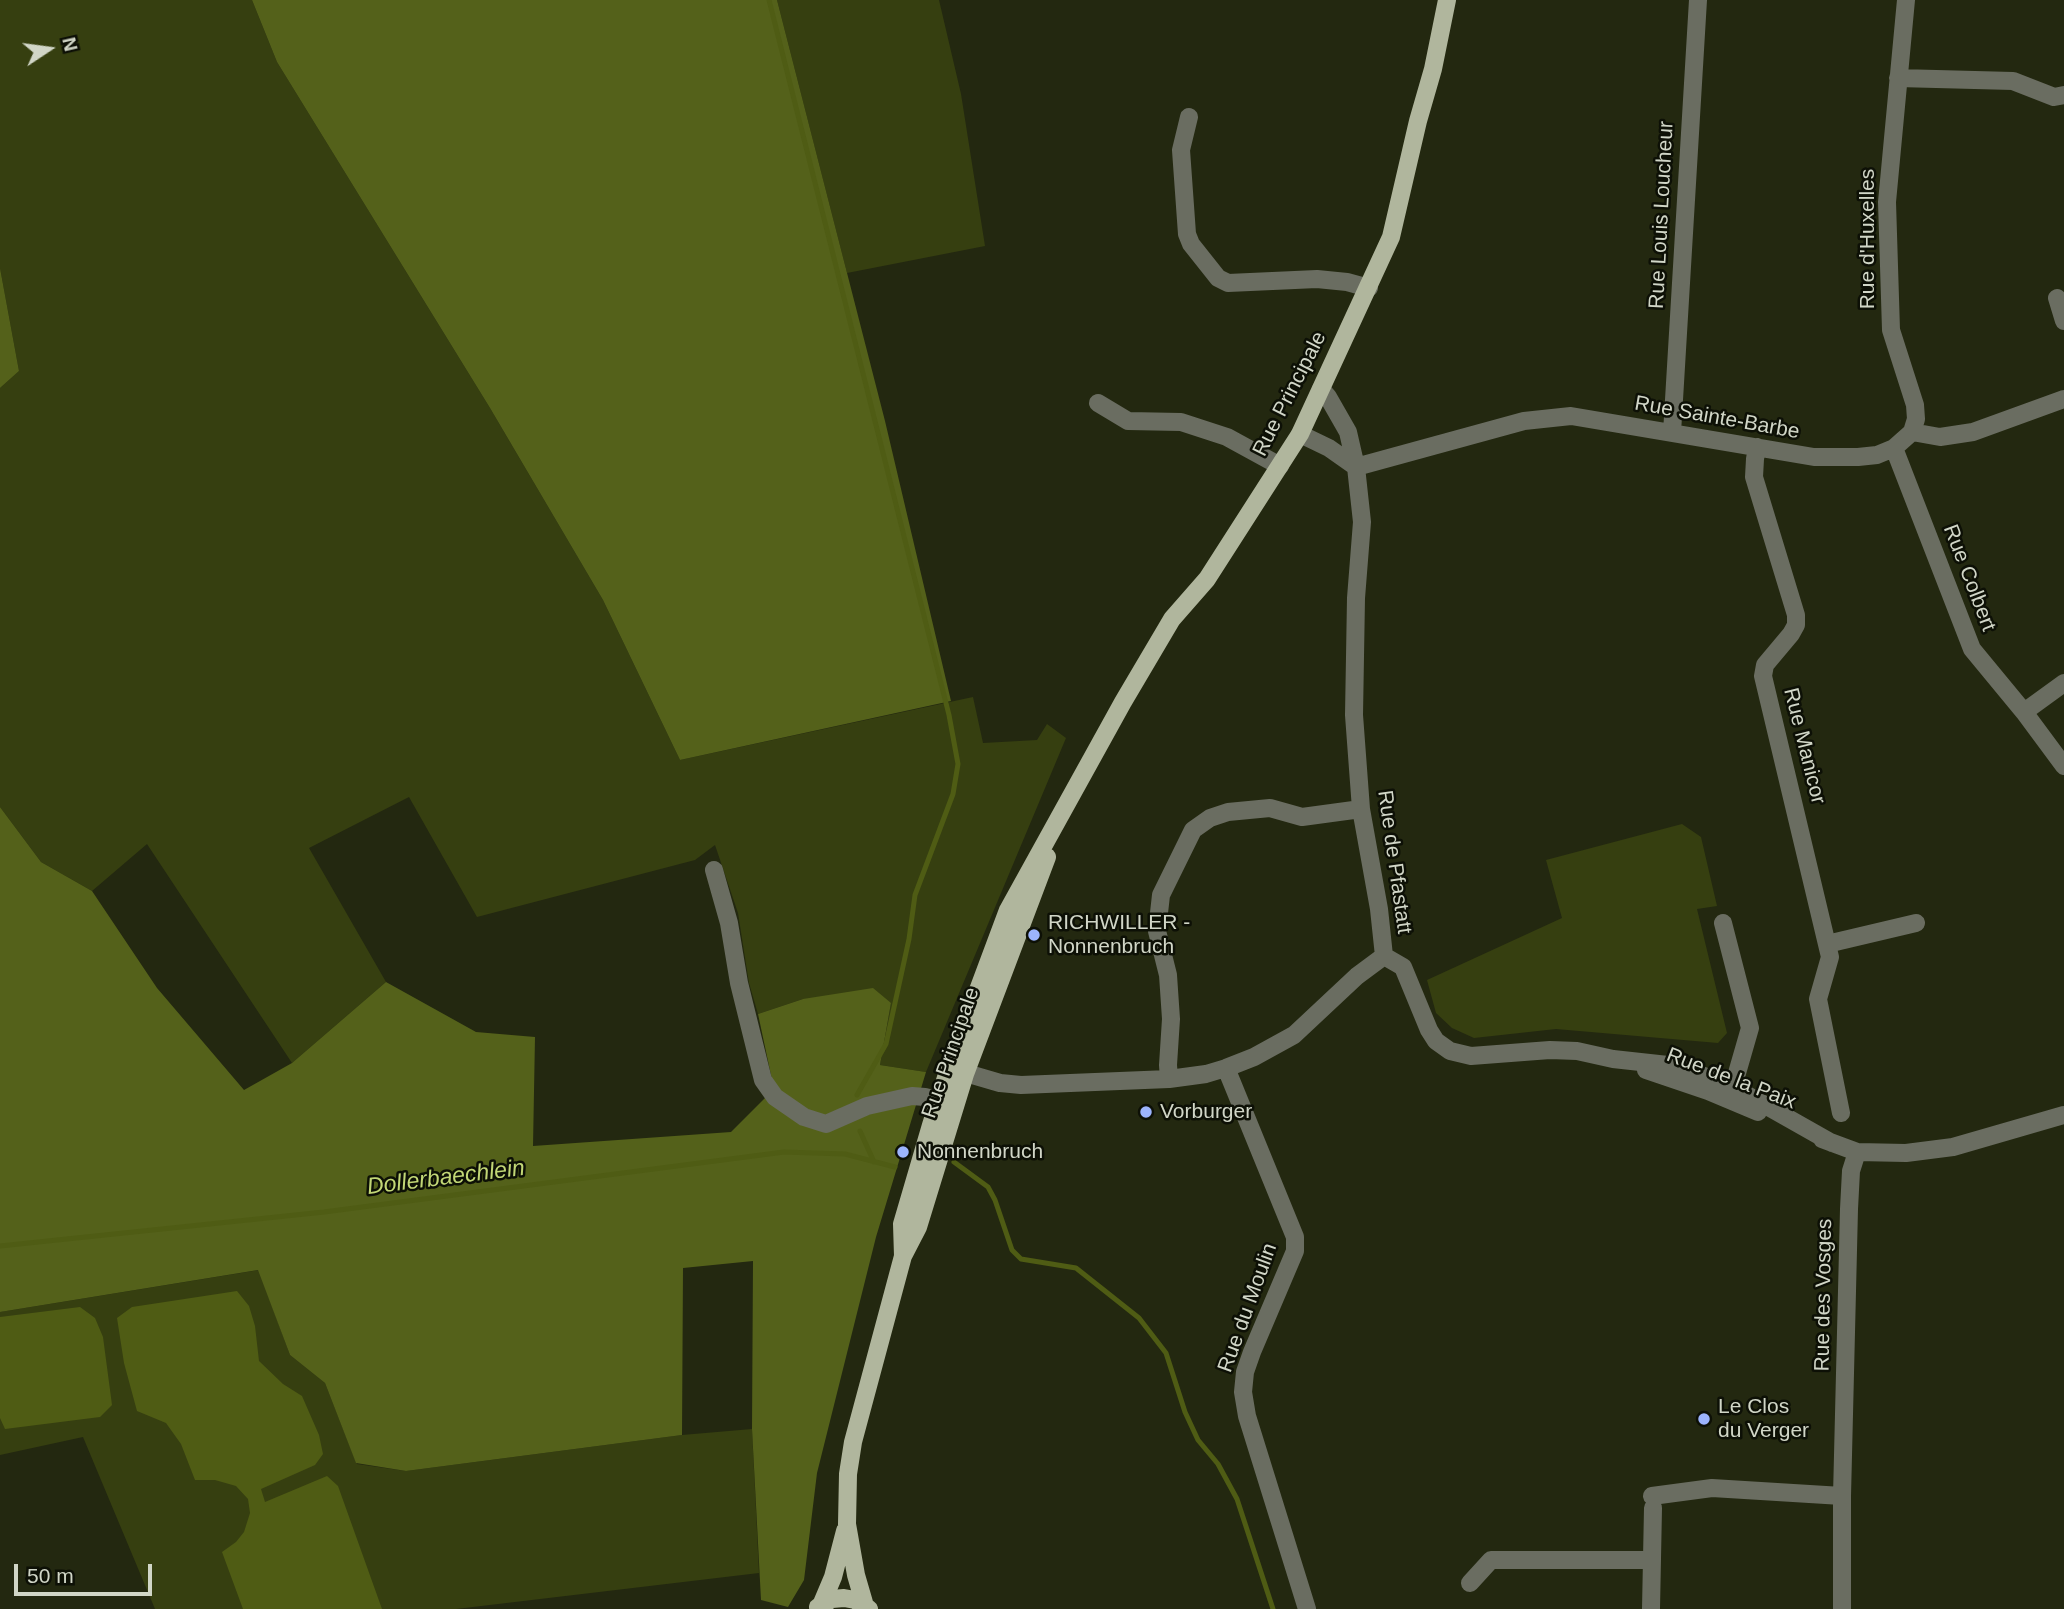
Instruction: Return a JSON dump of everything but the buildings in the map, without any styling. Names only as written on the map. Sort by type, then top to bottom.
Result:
[{"type":"main road","name":"Rue Principale","points":[[847,1524],[848,1475],[853,1442],[903,1256],[902,1224],[957,1071],[1037,887],[1065,806],[1172,619],[1207,579],[1300,434],[1368,288],[1391,237],[1433,69],[1447,0]]},
{"type":"main road","points":[[818,1606],[833,1577],[847,1524]]},
{"type":"main road","points":[[847,1524],[856,1575],[867,1607]]},
{"type":"main road","points":[[818,1606],[832,1599],[844,1598],[855,1600],[867,1607]]},
{"type":"street","name":"Rue Louis Loucheur","points":[[1672,433],[1698,0]]},
{"type":"street","name":"Rue d'Huxelles","points":[[1906,0],[1887,202],[1891,330],[1915,405],[1916,419],[1912,432]]},
{"type":"street","points":[[1898,78],[2013,82],[2053,97],[2064,95]]},
{"type":"street","points":[[1189,117],[1181,150],[1186,234],[1218,278],[1228,282],[1317,279],[1347,282],[1368,288]]},
{"type":"street","points":[[2057,298],[2064,321]]},
{"type":"street","name":"Rue de Pfastatt","points":[[957,1071],[1000,1083],[1021,1085],[1169,1079],[1226,1069],[1294,1035],[1357,976],[1384,956],[1379,909],[1361,809],[1354,715],[1356,598],[1362,522],[1356,467],[1348,432],[1321,389]]},
{"type":"street","points":[[1895,448],[1912,432],[1940,438],[1973,432],[2064,399]]},
{"type":"street","points":[[1098,403],[1128,421],[1181,422],[1227,437],[1280,466]]},
{"type":"street","name":"Rue Sainte-Barbe","points":[[1356,467],[1524,421],[1571,416],[1814,457],[1877,455],[1895,448]]},
{"type":"street","points":[[1300,434],[1329,448],[1356,467]]},
{"type":"street","name":"Rue Manicor","points":[[1757,447],[1754,477],[1796,615],[1796,625],[1765,665],[1763,676],[1830,957],[1818,999],[1841,1113]]},
{"type":"street","name":"Rue Colbert","points":[[1895,448],[1972,649],[2064,766]]},
{"type":"street","points":[[2024,712],[2064,683]]},
{"type":"street","points":[[1169,1079],[1171,1019],[1168,975],[1157,931],[1159,907],[1161,895],[1193,830],[1210,818],[1228,812],[1270,808],[1302,817],[1361,809]]},
{"type":"street","points":[[714,870],[729,923],[739,983],[763,1080],[775,1097],[804,1116],[826,1124],[867,1106],[912,1096],[947,1102]]},
{"type":"street","points":[[1723,923],[1750,1028],[1733,1087]]},
{"type":"street","points":[[1827,944],[1916,923]]},
{"type":"street","name":"Rue de la Paix","points":[[1384,956],[1402,967],[1429,1030],[1436,1041],[1450,1051],[1471,1056],[1550,1050],[1577,1051],[1613,1059],[1708,1091],[1857,1152],[1906,1153],[1953,1147],[2064,1115]]},
{"type":"street","name":"Rue de la Paix","points":[[1613,1059],[1677,1066],[1733,1087],[1832,1143]]},
{"type":"street","name":"Rue du Moulin","points":[[1226,1069],[1295,1237],[1295,1251],[1245,1372],[1243,1392],[1247,1416],[1307,1609]]},
{"type":"street","name":"Rue des Vosges","points":[[1842,1609],[1849,1209],[1851,1171],[1857,1152]]},
{"type":"street","points":[[1651,1609],[1653,1502],[1712,1488],[1842,1496]]},
{"type":"street","points":[[1470,1583],[1490,1560],[1652,1560]]},
{"type":"shaded area","points":[[0,0],[252,0],[277,62],[490,408],[603,600],[680,760],[973,697],[983,743],[1037,740],[1047,724],[1066,738],[926,1072],[880,1065],[891,1003],[803,999],[758,1014],[749,983],[738,913],[715,845],[695,860],[477,917],[409,797],[309,848],[386,982],[292,1063],[147,844],[92,891],[41,862],[0,807],[0,388],[19,371],[0,268]]},
{"type":"shaded area","points":[[252,0],[777,0],[885,421],[951,701],[680,760],[603,600],[490,408],[277,62]]},
{"type":"shaded area","points":[[777,0],[939,0],[961,94],[985,246],[847,273]]},
{"type":"shaded area","points":[[0,268],[19,371],[0,388]]},
{"type":"shaded area","points":[[0,807],[41,862],[92,891],[157,988],[244,1090],[292,1063],[386,982],[476,1032],[535,1037],[533,1146],[731,1132],[774,1089],[758,1014],[803,999],[873,988],[891,1003],[880,1065],[926,1072],[876,1237],[817,1473],[804,1580],[788,1607],[761,1600],[752,1429],[753,1261],[683,1268],[682,1435],[406,1471],[356,1463],[325,1383],[290,1355],[258,1270],[0,1312]]},
{"type":"shaded area","points":[[1682,824],[1701,837],[1717,906],[1697,909],[1727,1033],[1718,1043],[1556,1029],[1474,1038],[1452,1028],[1436,1013],[1427,980],[1562,918],[1546,860]]},
{"type":"shaded area","points":[[259,1270],[290,1355],[325,1383],[357,1464],[406,1471],[682,1435],[752,1429],[759,1573],[456,1609],[155,1609],[83,1437],[0,1455],[0,1312]]},
{"type":"shaded area","points":[[237,1291],[249,1306],[255,1326],[259,1361],[283,1384],[302,1396],[319,1435],[323,1454],[315,1465],[261,1489],[265,1502],[327,1476],[338,1486],[382,1609],[243,1609],[222,1552],[244,1532],[250,1513],[248,1499],[236,1486],[215,1480],[195,1480],[181,1444],[166,1423],[137,1411],[124,1363],[117,1318],[132,1307]]},
{"type":"shaded area","points":[[80,1307],[95,1318],[103,1337],[112,1405],[100,1417],[5,1429],[0,1418],[0,1317]]},
{"type":"waterway","points":[[769,0],[949,715],[958,764],[953,794],[915,895],[909,939],[886,1044],[857,1095]]},
{"type":"waterway","points":[[860,1131],[874,1162]]},
{"type":"waterway","name":"Dollerbaechlein","points":[[0,1246],[324,1212],[784,1152],[845,1154],[895,1167]]},
{"type":"waterway","name":"Dollerbaechlein","points":[[954,1162],[988,1187],[1012,1250],[1021,1259],[1076,1268],[1139,1318],[1166,1353],[1185,1412],[1198,1440],[1218,1464],[1237,1499],[1273,1609]]},
{"type":"place","name":"RICHWILLER - Nonnenbruch","points":[[1034,935]]},
{"type":"place","name":"Vorburger","points":[[1146,1112]]},
{"type":"place","name":"Nonnenbruch","points":[[903,1152]]},
{"type":"place","name":"Le Clos du Verger","points":[[1704,1419]]}]
